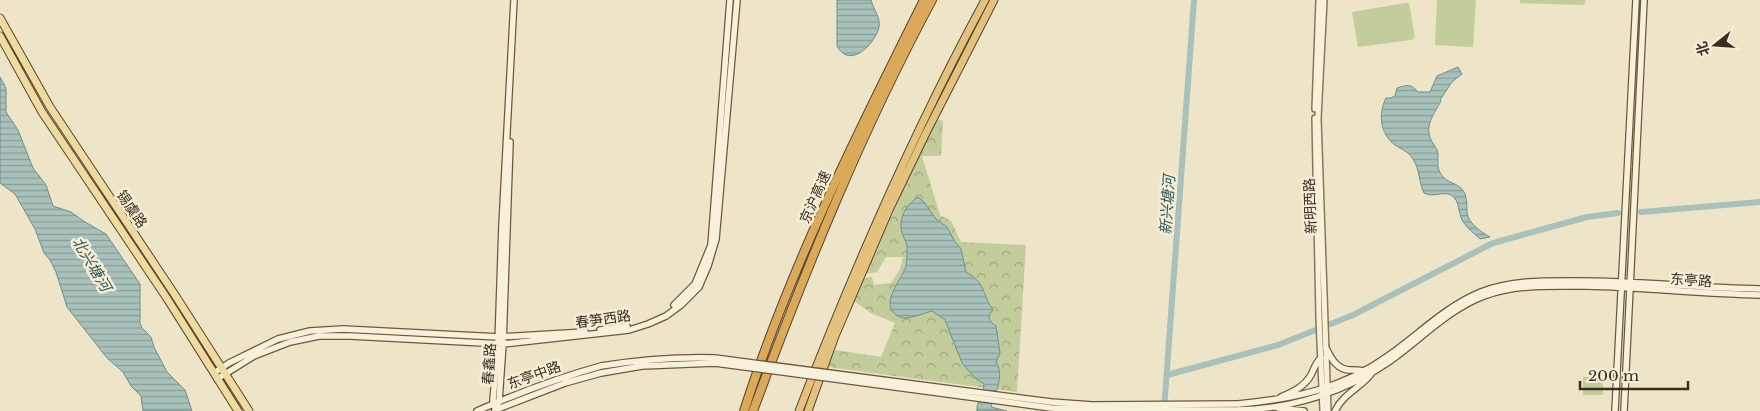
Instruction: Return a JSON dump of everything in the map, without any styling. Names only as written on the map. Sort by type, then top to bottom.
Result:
[{"type":"highway","name":"京沪高速","points":[[744,411],[756,374],[802,257],[855,136],[924,0]]},
{"type":"highway","name":"京沪高速","points":[[753,411],[794,299],[858,149],[932,0]]},
{"type":"highway","points":[[799,411],[831,327],[910,148],[985,0]]},
{"type":"highway","points":[[808,411],[835,336],[889,210],[994,0]]},
{"type":"main road","name":"春鑫路","points":[[495,406],[501,341],[515,0]]},
{"type":"main road","name":"春笋西路","points":[[501,341],[636,325],[658,317],[677,303],[695,284],[711,244],[730,0]]},
{"type":"main road","name":"春笋西路","points":[[216,376],[223,370],[281,345],[319,336],[501,341],[629,330],[666,316],[681,305],[699,287],[708,266],[716,238],[738,0]]},
{"type":"main road","points":[[1615,411],[1636,0]]},
{"type":"main road","points":[[1624,411],[1644,0]]},
{"type":"main road","name":"锡虞路","points":[[0,18],[50,107],[175,295],[249,411]]},
{"type":"main road","name":"锡虞路","points":[[0,36],[42,112],[168,300],[238,411]]},
{"type":"main road","points":[[1238,407],[1325,391],[1386,358],[1450,309],[1481,292],[1513,283],[1540,281],[1621,284]]},
{"type":"main road","points":[[1238,407],[1277,407],[1358,380],[1390,361],[1452,313],[1482,297],[1514,288],[1621,284]]},
{"type":"main road","name":"东亭路","points":[[1621,284],[1709,294],[1760,295]]},
{"type":"main road","name":"东亭路","points":[[1630,285],[1760,289]]},
{"type":"main road","points":[[1326,348],[1338,367],[1364,371]]},
{"type":"main road","name":"东亭中路","points":[[495,406],[563,377],[600,366],[641,360],[715,358],[1051,402],[1092,405],[1238,407]]},
{"type":"main road","points":[[1271,401],[1296,391],[1302,386],[1321,358]]},
{"type":"main road","name":"东亭中路","points":[[477,411],[601,373],[642,366],[679,363],[715,363],[1051,408],[1092,410],[1238,407]]},
{"type":"main road","points":[[1335,411],[1341,400],[1365,382],[1373,372]]},
{"type":"main road","points":[[1277,407],[1281,410],[1304,411]]},
{"type":"street","name":"新明西路","points":[[1319,0],[1315,118],[1322,318]]},
{"type":"street","name":"新明西路","points":[[1324,0],[1318,118],[1321,358],[1328,411]]},
{"type":"street","name":"新明西路","points":[[1322,339],[1326,348],[1324,411]]},
{"type":"green space","points":[[1437,0],[1476,0],[1473,47],[1435,45]]},
{"type":"green space","points":[[1520,0],[1586,0],[1584,5],[1520,3]]},
{"type":"green space","points":[[1409,3],[1415,38],[1358,47],[1352,12]]},
{"type":"green space","points":[[936,119],[943,121],[941,156],[922,156],[940,215],[951,221],[961,242],[1026,245],[1017,392],[827,367],[832,352],[836,350],[881,357],[895,323],[871,313],[854,301],[863,278],[872,277],[874,285],[891,283],[900,269],[903,257],[886,257],[877,272],[865,274]]},
{"type":"green space","points":[[1583,377],[1603,377],[1603,395],[1583,395]]},
{"type":"water","points":[[837,0],[871,0],[878,17],[879,27],[873,41],[855,55],[848,56],[842,53],[837,46]]},
{"type":"water","points":[[1458,67],[1462,74],[1452,82],[1440,100],[1430,124],[1429,135],[1438,153],[1438,166],[1441,175],[1463,191],[1470,221],[1490,237],[1480,239],[1464,223],[1460,216],[1458,204],[1451,195],[1424,193],[1413,159],[1386,135],[1383,130],[1381,117],[1386,98],[1395,96],[1397,88],[1408,86],[1413,87],[1418,92],[1430,92],[1437,76]]},
{"type":"water","name":"北兴塘河","points":[[0,77],[6,88],[6,112],[18,130],[33,168],[46,185],[53,206],[71,212],[106,234],[140,284],[140,323],[142,328],[151,337],[167,372],[185,390],[192,411],[143,411],[141,396],[131,386],[123,372],[107,358],[67,307],[56,272],[44,253],[35,229],[15,194],[0,183]]},
{"type":"water","points":[[918,197],[936,219],[947,227],[961,249],[966,272],[973,276],[981,285],[993,310],[989,318],[996,326],[1000,353],[996,362],[1000,373],[991,407],[1007,411],[977,411],[984,384],[975,378],[962,363],[945,320],[932,311],[906,318],[897,316],[893,312],[890,301],[907,262],[907,246],[901,227],[902,217],[910,204]]},
{"type":"waterway","name":"新兴塘河","points":[[1164,410],[1194,0]]},
{"type":"waterway","points":[[1641,212],[1760,202]]},
{"type":"waterway","points":[[1167,375],[1278,345],[1353,315],[1493,243],[1587,217],[1618,213]]}]
